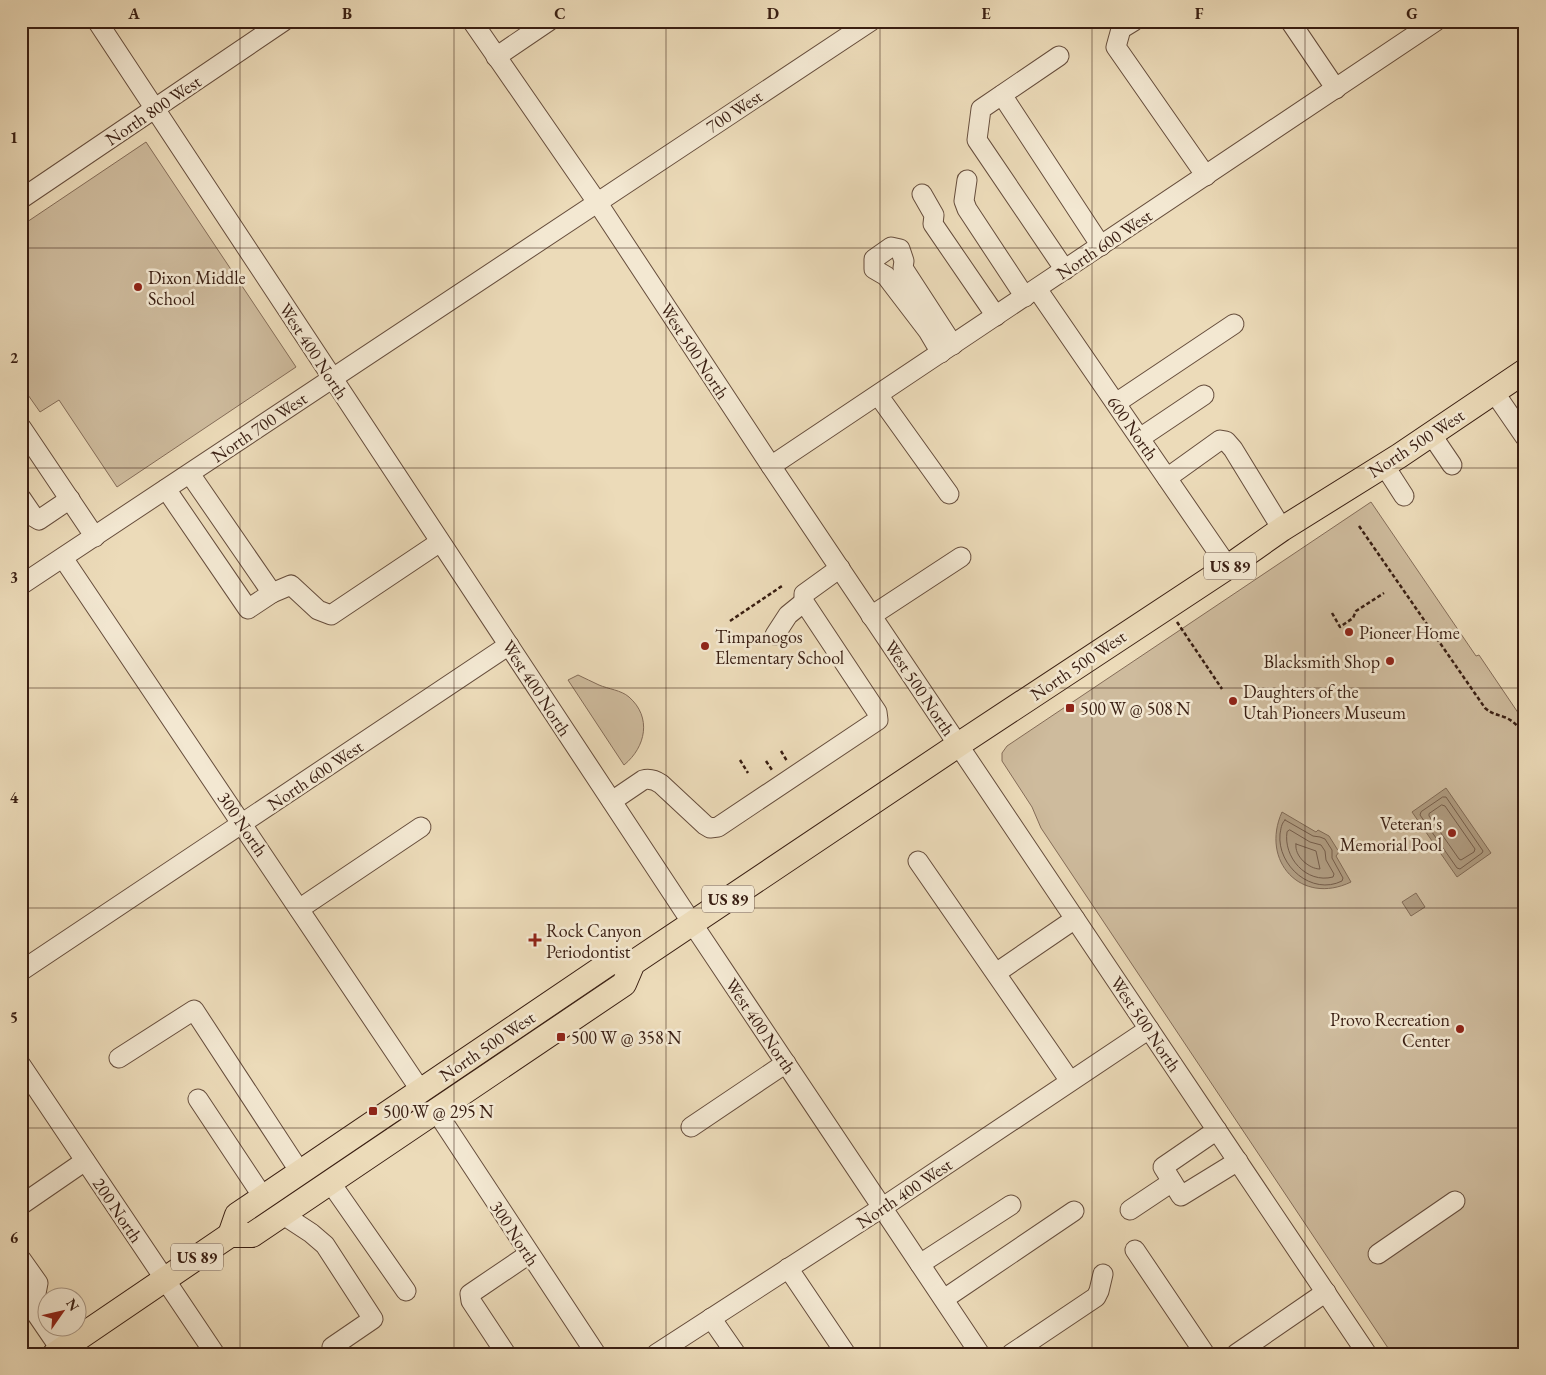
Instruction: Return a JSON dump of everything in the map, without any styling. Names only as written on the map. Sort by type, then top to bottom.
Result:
[{"type":"main road","name":"North 500 West","points":[[58,1352],[230,1235],[252,1235],[624,984],[633,963],[1166,606],[1228,567],[1282,529],[1384,465],[1525,371]]},
{"type":"main road","name":"North 500 West","points":[[230,1235],[237,1214],[611,962],[633,963]]},
{"type":"street","name":"West 400 North","points":[[97,21],[692,924],[980,1354]]},
{"type":"street","name":"North 800 West","points":[[21,198],[284,21]]},
{"type":"street","name":"West 500 North","points":[[472,21],[597,202],[871,616],[1367,1354]]},
{"type":"street","points":[[496,57],[549,21]]},
{"type":"street","name":"700 West","points":[[597,202],[870,21]]},
{"type":"street","points":[[1134,21],[1121,30],[1116,47],[1206,176]]},
{"type":"street","points":[[1290,21],[1336,89]]},
{"type":"street","name":"North 600 West","points":[[771,466],[1436,21]]},
{"type":"street","points":[[1060,56],[981,109],[977,140],[1066,270]]},
{"type":"street","points":[[1002,95],[1101,246]]},
{"type":"street","name":"600 North","points":[[967,180],[964,202],[967,209],[1116,404],[1228,567]]},
{"type":"street","points":[[922,194],[934,215],[933,224],[996,316]]},
{"type":"street","name":"North 700 West","points":[[21,586],[597,202]]},
{"type":"street","points":[[892,247],[900,249],[904,261],[903,268],[947,349],[928,331],[886,276],[874,269],[874,259],[892,247]]},
{"type":"street","points":[[1116,404],[1234,324]]},
{"type":"street","points":[[1494,392],[1525,437]]},
{"type":"street","points":[[878,395],[949,494]]},
{"type":"street","points":[[1140,438],[1204,395]]},
{"type":"street","points":[[21,427],[95,537]]},
{"type":"street","points":[[1431,434],[1452,464]]},
{"type":"street","points":[[1167,478],[1220,440],[1226,441],[1233,449],[1282,529]]},
{"type":"street","points":[[1384,465],[1404,496]]},
{"type":"street","points":[[190,474],[272,593]]},
{"type":"street","points":[[166,489],[248,609],[272,593],[291,585],[318,610],[331,615],[440,542]]},
{"type":"street","points":[[21,498],[34,517],[39,520],[70,499]]},
{"type":"street","points":[[871,616],[961,557]]},
{"type":"street","name":"300 North","points":[[63,558],[421,1091]]},
{"type":"street","points":[[775,635],[788,615],[804,598],[840,568]]},
{"type":"street","points":[[612,801],[648,778],[661,784],[705,825],[710,828],[718,827],[878,720],[877,712],[804,598]]},
{"type":"street","name":"North 600 West","points":[[21,971],[509,645]]},
{"type":"street","points":[[299,909],[421,827]]},
{"type":"street","points":[[918,861],[1070,1082]]},
{"type":"street","points":[[996,973],[1075,918]]},
{"type":"street","points":[[119,1058],[194,1010],[300,1172]]},
{"type":"street","name":"North 400 West","points":[[656,1354],[883,1207],[1149,1029]]},
{"type":"street","points":[[692,1126],[786,1063]]},
{"type":"street","name":"200 North","points":[[21,1066],[215,1354]]},
{"type":"street","points":[[198,1099],[263,1197]]},
{"type":"street","name":"300 North","points":[[436,1111],[596,1354]]},
{"type":"street","points":[[1217,1130],[1162,1167],[1181,1196],[1238,1161]]},
{"type":"street","points":[[21,1205],[85,1161]]},
{"type":"street","points":[[330,1182],[406,1291]]},
{"type":"street","points":[[1130,1210],[1172,1182]]},
{"type":"street","points":[[1378,1254],[1455,1201]]},
{"type":"street","points":[[920,1264],[1011,1204]]},
{"type":"street","points":[[944,1299],[1074,1211]]},
{"type":"street","points":[[282,1214],[311,1233],[325,1245],[374,1319],[332,1347],[336,1354]]},
{"type":"street","points":[[1135,1250],[1204,1354]]},
{"type":"street","points":[[506,1354],[471,1301],[470,1294],[529,1254]]},
{"type":"street","points":[[21,1259],[38,1284],[27,1308],[58,1352]]},
{"type":"street","points":[[788,1268],[846,1354]]},
{"type":"street","points":[[1011,1354],[1096,1297],[1100,1291],[1103,1274]]},
{"type":"street","points":[[1236,1354],[1326,1292]]},
{"type":"street","points":[[711,1318],[736,1354]]},
{"type":"path","points":[[1359,526],[1486,708],[1491,713],[1505,717],[1519,727],[1525,736]]},
{"type":"path","points":[[730,621],[782,586]]},
{"type":"path","points":[[1332,613],[1340,627],[1353,618],[1356,611],[1384,592]]},
{"type":"path","points":[[1166,606],[1222,689]]},
{"type":"path","points":[[740,760],[748,773]]},
{"type":"shaded area","name":"Dixon Middle School","points":[[146,142],[296,367],[117,487],[59,400],[40,412],[21,385],[21,226]]},
{"type":"shaded area","points":[[1371,502],[1476,656],[1479,655],[1525,723],[1525,1354],[1392,1354],[1041,828],[1032,807],[1002,761],[1002,753],[1007,746]]},
{"type":"shaded area","points":[[578,675],[626,695],[636,705],[641,714],[643,732],[641,741],[637,750],[624,765],[568,680]]},
{"type":"water","name":"Veteran's Memorial Pool","points":[[1446,788],[1491,853],[1457,877],[1412,812]]},
{"type":"water","points":[[1282,812],[1316,832],[1318,830],[1329,836],[1339,852],[1336,856],[1351,882],[1333,888],[1316,888],[1301,883],[1290,874],[1281,862],[1276,847],[1277,830]]},
{"type":"water","points":[[1416,893],[1425,907],[1411,916],[1402,902]]},
{"type":"place","name":"Dixon Middle School","points":[[138,287]]},
{"type":"place","name":"Pioneer Home","points":[[1349,632]]},
{"type":"place","name":"Timpanogos Elementary School","points":[[705,646]]},
{"type":"place","name":"Blacksmith Shop","points":[[1390,661]]},
{"type":"place","name":"Daughters of the Utah Pioneers Museum","points":[[1233,701]]},
{"type":"place","name":"500 W @ 508 N","points":[[1070,708]]},
{"type":"place","name":"Veteran's Memorial Pool","points":[[1452,833]]},
{"type":"place","name":"Rock Canyon Periodontist","points":[[535,940]]},
{"type":"place","name":"Provo Recreation Center","points":[[1460,1029]]},
{"type":"place","name":"500 W @ 358 N","points":[[561,1037]]},
{"type":"place","name":"500 W @ 295 N","points":[[373,1111]]}]
